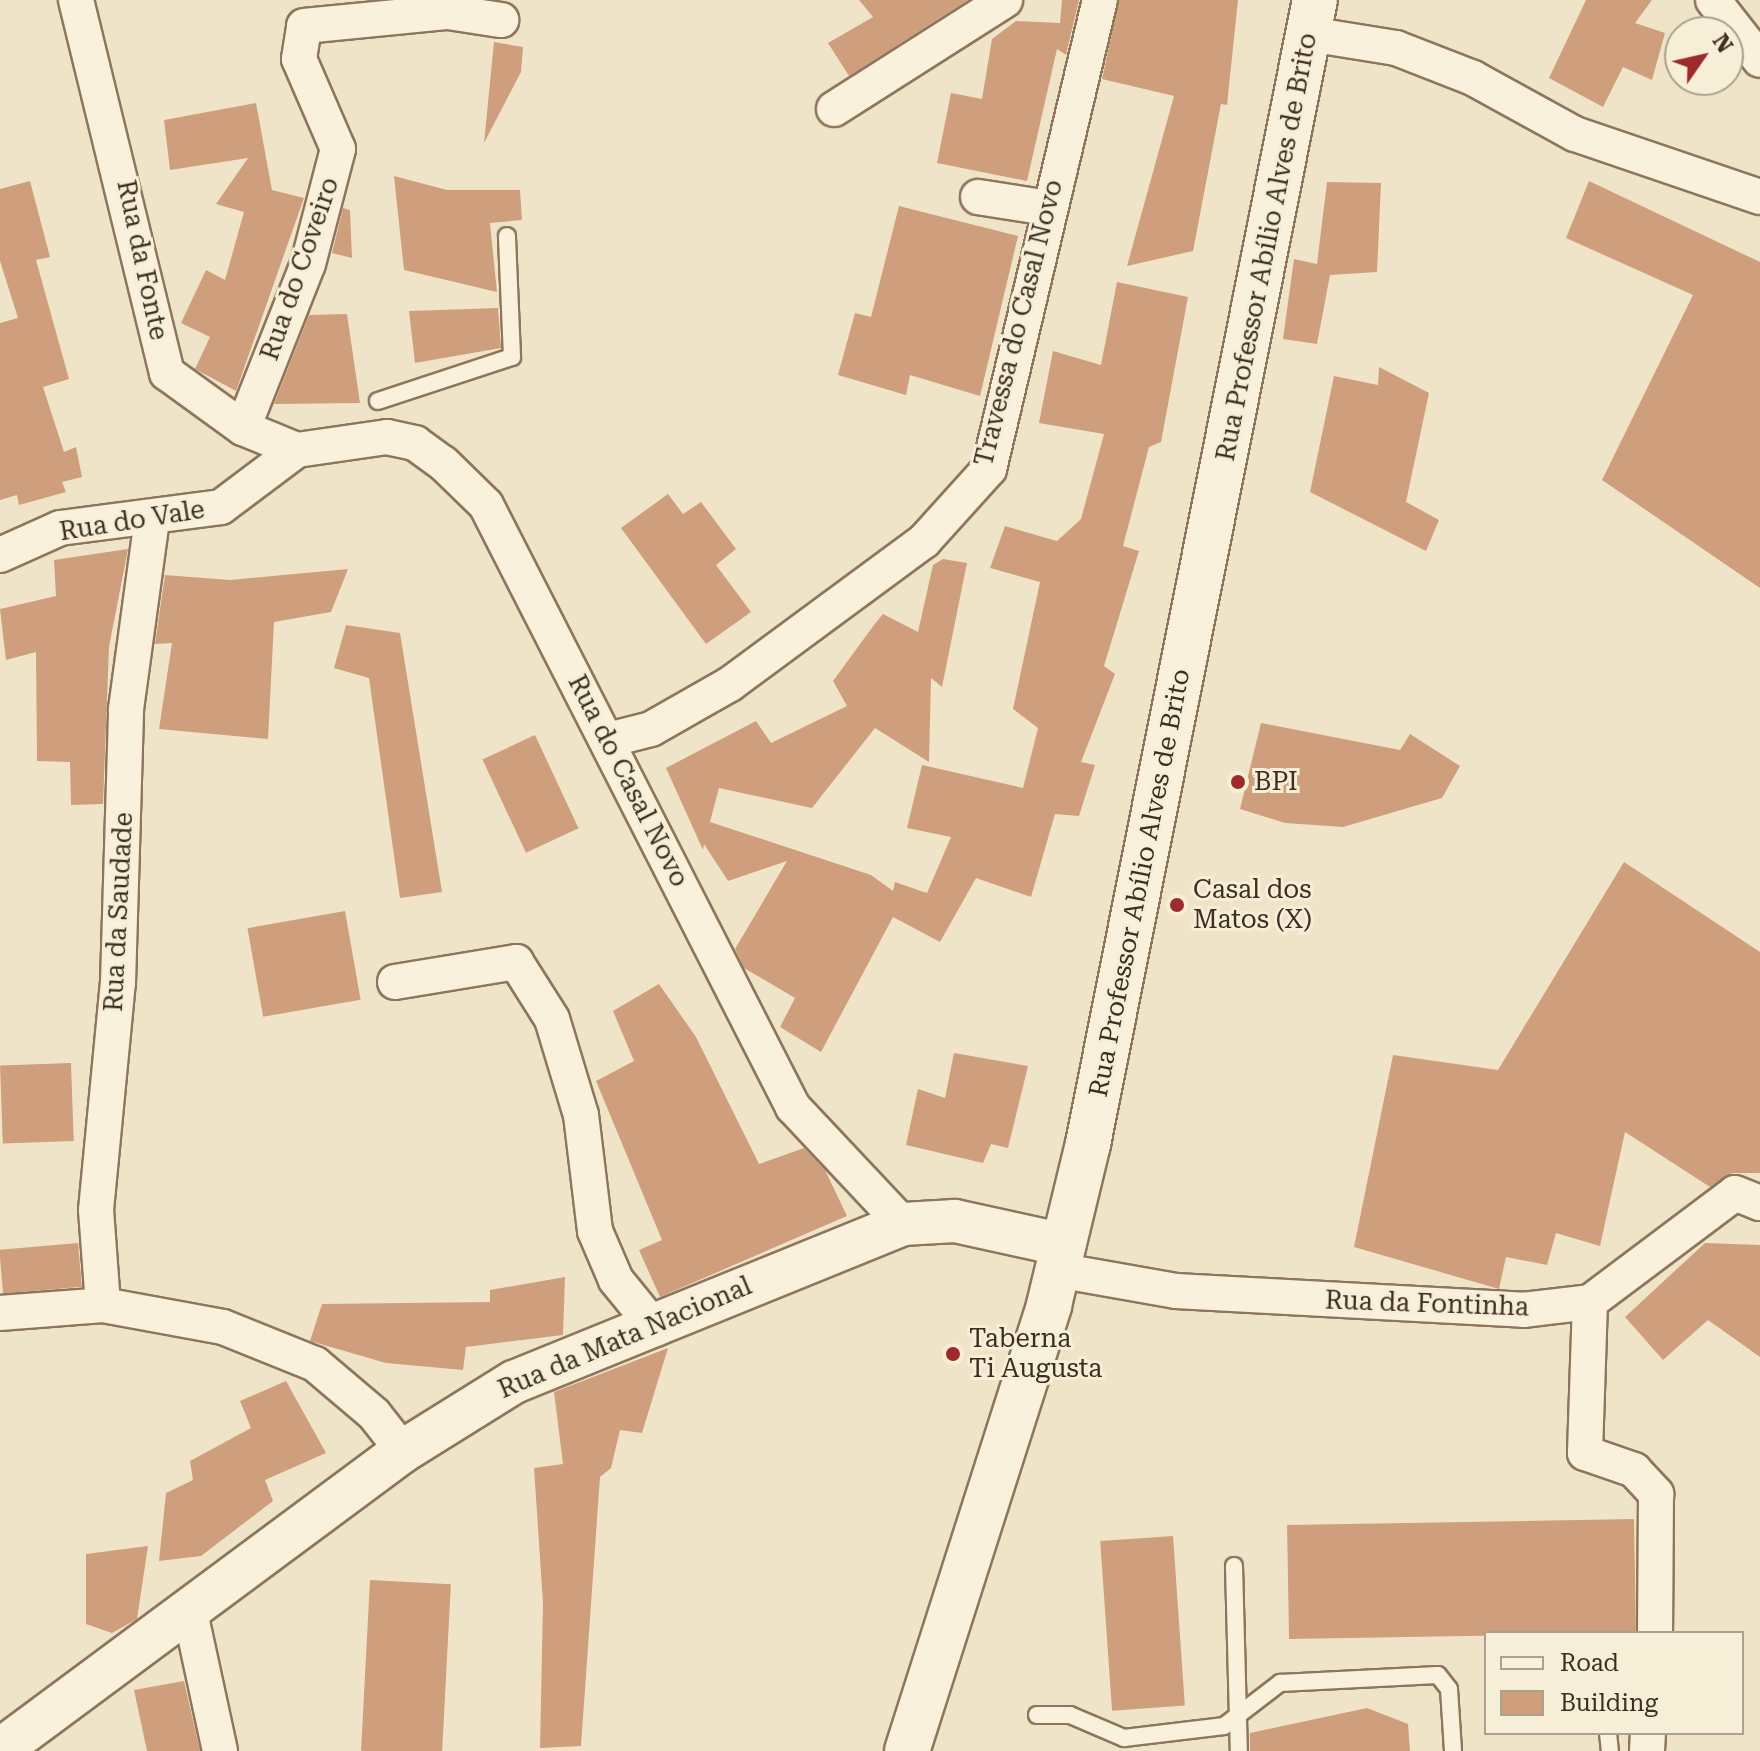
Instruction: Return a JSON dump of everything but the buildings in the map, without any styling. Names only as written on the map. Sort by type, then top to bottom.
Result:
[{"type":"main road","name":"Rua Professor Abílio Alves de Brito","points":[[907,1751],[1061,1257],[1312,17]]},
{"type":"street","name":"Rua da Fonte","points":[[76,0],[167,373],[243,428],[297,450]]},
{"type":"street","points":[[834,109],[1005,0]]},
{"type":"street","name":"Travessa do Casal Novo","points":[[608,740],[651,729],[730,684],[924,541],[989,469],[1048,208],[1100,0]]},
{"type":"street","points":[[1713,0],[1760,60]]},
{"type":"street","name":"Rua do Coveiro","points":[[243,428],[308,264],[338,149],[299,59],[304,26],[448,12],[501,20]]},
{"type":"street","points":[[1312,17],[1473,78],[1575,134],[1760,197]]},
{"type":"street","points":[[978,197],[1048,208]]},
{"type":"street","name":"Rua do Casal Novo","points":[[297,450],[387,437],[415,443],[443,463],[486,505],[793,1107],[903,1224]]},
{"type":"street","name":"Rua do Vale","points":[[0,555],[60,528],[152,519],[221,507],[297,450]]},
{"type":"street","name":"Rua da Saudade","points":[[103,1305],[96,1210],[118,983],[126,709],[152,519]]},
{"type":"street","points":[[395,982],[516,962],[552,1019],[577,1102],[595,1231],[616,1280],[656,1329]]},
{"type":"street","points":[[1655,1631],[1656,1494],[1634,1470],[1585,1453],[1590,1302],[1752,1193]]},
{"type":"street","name":"Rua da Mata Nacional","points":[[0,1750],[403,1451],[514,1382],[656,1329],[903,1224],[955,1221],[1061,1257]]},
{"type":"street","name":"Rua da Fontinha","points":[[1061,1257],[1176,1291],[1523,1310],[1590,1302]]},
{"type":"street","points":[[0,1313],[103,1305],[223,1327],[315,1364],[374,1414],[403,1451]]},
{"type":"street","points":[[190,1612],[220,1751]]},
{"type":"lane","points":[[378,401],[512,357],[507,236]]},
{"type":"lane","points":[[1234,1566],[1239,1751]]},
{"type":"lane","points":[[1037,1715],[1070,1715],[1124,1738],[1224,1726],[1280,1683],[1438,1675],[1449,1689],[1453,1751]]},
{"type":"place","name":"BPI","points":[[1238,782]]},
{"type":"place","name":"Casal dos Matos (X)","points":[[1177,905]]},
{"type":"place","name":"Taberna Ti Augusta","points":[[953,1354]]}]
